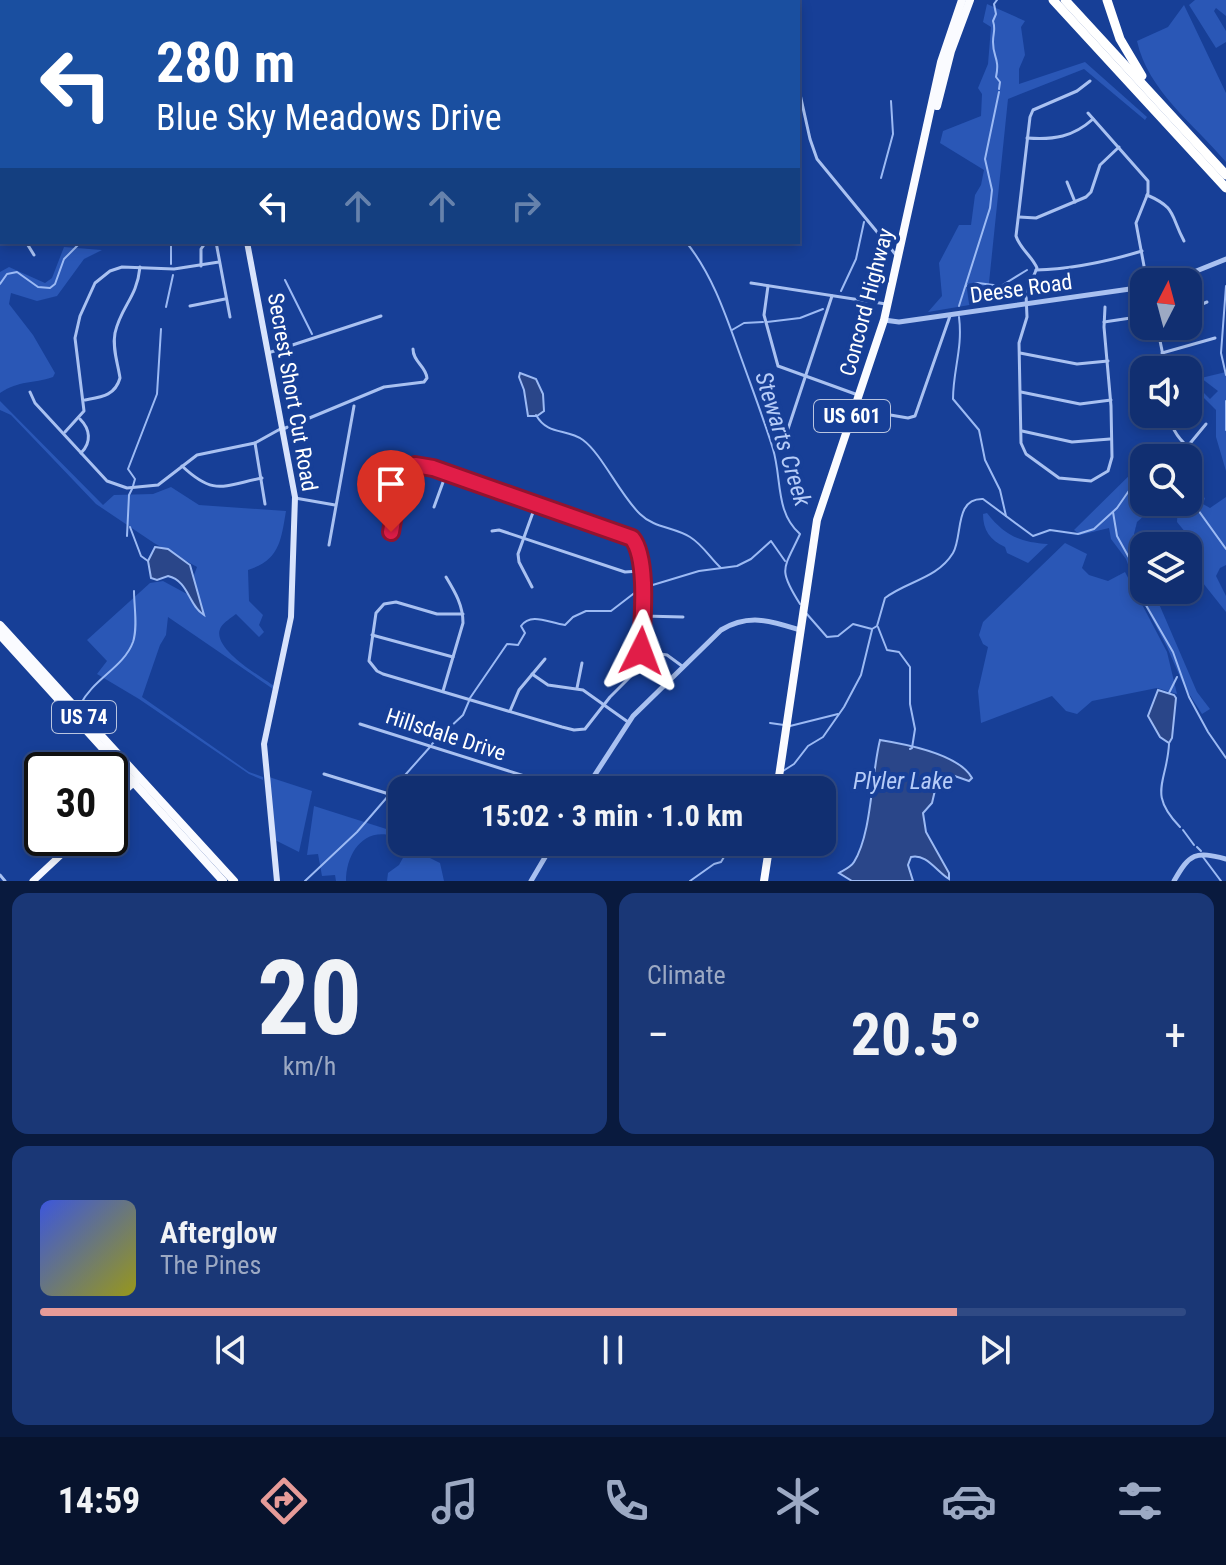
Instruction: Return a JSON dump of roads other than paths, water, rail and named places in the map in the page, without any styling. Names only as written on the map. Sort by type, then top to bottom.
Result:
[{"type":"highway","name":"Concord Highway","points":[[800,630],[817,520],[884,320],[944,50],[962,0]]},
{"type":"highway","name":"Concord Highway","points":[[929,121],[934,116],[951,51],[970,0]]},
{"type":"highway","points":[[1053,0],[1226,188]]},
{"type":"highway","points":[[1065,0],[1226,175]]},
{"type":"highway","points":[[1107,0],[1115,28],[1132,61],[1184,129]]},
{"type":"highway","name":"US 74","points":[[0,625],[75,706],[223,881]]},
{"type":"highway","name":"US 601","points":[[779,776],[800,630]]},
{"type":"highway","name":"US 74","points":[[0,635],[234,881]]},
{"type":"highway","points":[[44,683],[49,683],[75,706]]},
{"type":"highway","points":[[764,881],[768,856]]},
{"type":"main road","name":"Secrest Short Cut Road","points":[[247,244],[295,498],[290,620],[264,744],[277,881]]},
{"type":"main road","points":[[128,790],[137,781]]},
{"type":"main road","points":[[27,881],[54,856]]},
{"type":"main road","points":[[33,881],[60,856]]},
{"type":"street","points":[[1090,81],[1077,91],[1033,110],[1019,216],[1018,242],[1034,259],[1036,270],[1026,294],[1027,317],[1019,343],[1023,450],[1059,478],[1083,481],[1099,478],[1108,471],[1112,457],[1105,307]]},
{"type":"street","points":[[800,94],[810,139],[820,163],[899,258]]},
{"type":"street","points":[[1088,113],[1146,177],[1147,195],[1136,223],[1145,268]]},
{"type":"street","points":[[1027,138],[1050,140],[1078,132],[1093,119]]},
{"type":"street","points":[[1019,216],[1036,218],[1091,192],[1100,165],[1119,147]]},
{"type":"street","points":[[1067,182],[1075,202]]},
{"type":"street","points":[[1147,195],[1170,208],[1184,241]]},
{"type":"street","points":[[27,244],[34,255]]},
{"type":"street","points":[[201,266],[201,249],[205,244]]},
{"type":"street","points":[[216,244],[230,317]]},
{"type":"street","points":[[1036,270],[1097,265],[1142,251]]},
{"type":"street","points":[[1202,269],[1226,259]]},
{"type":"street","points":[[64,433],[80,419],[84,411],[75,338],[84,305],[101,277],[122,267],[174,269],[219,262]]},
{"type":"street","points":[[85,400],[107,395],[118,385],[120,378],[114,336],[126,305],[136,291],[140,267]]},
{"type":"street","points":[[751,283],[888,304]]},
{"type":"street","points":[[768,286],[764,315],[779,367],[859,396]]},
{"type":"street","name":"Deese Road","points":[[884,320],[1130,289]]},
{"type":"street","points":[[784,441],[832,296]]},
{"type":"street","points":[[190,306],[226,299]]},
{"type":"street","points":[[1202,304],[1207,302]]},
{"type":"street","points":[[855,409],[913,418],[950,314]]},
{"type":"street","points":[[268,353],[381,316]]},
{"type":"street","points":[[1104,322],[1130,318]]},
{"type":"street","points":[[1162,353],[1215,338]]},
{"type":"street","points":[[1160,340],[1163,356]]},
{"type":"street","points":[[30,392],[35,403],[107,481],[120,487],[140,488],[158,485],[197,455],[255,443],[283,428],[384,387],[424,382],[426,372],[414,357],[413,349]]},
{"type":"street","points":[[1020,353],[1077,364],[1108,361]]},
{"type":"street","points":[[1021,392],[1080,404],[1111,400]]},
{"type":"street","points":[[329,545],[354,406]]},
{"type":"street","points":[[80,419],[89,432],[86,448],[81,453]]},
{"type":"street","points":[[1190,444],[1206,424]]},
{"type":"street","points":[[1173,428],[1185,444]]},
{"type":"street","points":[[1022,431],[1072,442],[1110,439]]},
{"type":"street","points":[[255,443],[265,504]]},
{"type":"street","points":[[392,539],[403,473],[415,465],[632,538],[638,552],[643,616],[638,669],[604,705],[590,726],[580,730],[377,671],[369,661],[376,613],[390,602],[437,614],[463,614]]},
{"type":"street","points":[[182,466],[207,486],[262,478]]},
{"type":"street","points":[[434,507],[446,474]]},
{"type":"street","points":[[295,498],[337,505]]},
{"type":"street","points":[[532,587],[518,554],[536,504]]},
{"type":"street","points":[[492,531],[499,530],[625,572],[640,571]]},
{"type":"street","points":[[443,691],[463,614],[446,577]]},
{"type":"street","points":[[643,616],[683,617]]},
{"type":"street","points":[[594,776],[628,722],[721,630],[739,621],[757,618],[800,630]]},
{"type":"street","points":[[372,635],[453,657]]},
{"type":"street","points":[[641,651],[667,655],[682,666]]},
{"type":"street","points":[[510,711],[515,695],[545,659]]},
{"type":"street","points":[[577,688],[582,663]]},
{"type":"street","points":[[532,674],[548,685],[577,688],[628,722]]},
{"type":"street","name":"Hillsdale Drive","points":[[360,724],[525,776]]},
{"type":"street","points":[[324,774],[388,794]]},
{"type":"street","points":[[1174,881],[1185,862],[1194,855],[1226,859]]},
{"type":"street","points":[[531,881],[545,856]]},
{"type":"street","points":[[0,875],[5,881]]},
{"type":"water","points":[[520,373],[536,379],[543,394],[544,411],[537,416],[528,416]]},
{"type":"water","points":[[155,547],[168,549],[190,565],[204,615],[175,579],[168,576],[157,580],[151,578],[148,561]]},
{"type":"water","points":[[1158,690],[1176,698],[1169,743],[1160,737],[1148,716]]},
{"type":"water","name":"Plyler Lake","points":[[880,740],[944,756],[956,762],[972,778],[969,781],[952,775],[937,782],[932,803],[923,813],[926,832],[949,873],[949,879],[926,860],[916,857],[911,857],[908,865],[913,881],[852,881],[839,873],[854,862],[860,850],[868,820]]},
{"type":"waterway","points":[[997,0],[994,4],[993,42],[999,89]]},
{"type":"waterway","points":[[959,306],[990,208],[992,190],[985,159],[999,92]]},
{"type":"waterway","points":[[881,178],[893,134],[891,101]]},
{"type":"waterway","points":[[841,291],[856,259],[864,222]]},
{"type":"waterway","points":[[0,284],[7,274],[17,272],[38,287],[50,288],[55,284],[64,259],[79,244]]},
{"type":"waterway","points":[[171,244],[171,264]]},
{"type":"waterway","name":"Stewarts Creek","points":[[688,244],[705,269],[726,316],[773,449],[786,516],[800,534],[785,569],[788,583],[800,604]]},
{"type":"waterway","points":[[966,286],[978,283],[1001,286],[1027,270]]},
{"type":"waterway","points":[[166,307],[173,275]]},
{"type":"waterway","points":[[285,280],[312,334]]},
{"type":"waterway","points":[[1226,286],[1221,353],[1226,375]]},
{"type":"waterway","points":[[767,322],[800,318],[823,309]]},
{"type":"waterway","points":[[959,317],[960,339],[953,399],[979,430],[985,460],[1000,490],[1006,516]]},
{"type":"waterway","points":[[732,330],[744,323],[763,322]]},
{"type":"waterway","points":[[133,486],[135,479],[128,469],[157,394],[161,329]]},
{"type":"waterway","points":[[1226,401],[1226,430]]},
{"type":"waterway","points":[[536,415],[546,426],[583,440],[640,514],[651,522],[690,537],[721,568]]},
{"type":"waterway","points":[[127,536],[132,489]]},
{"type":"waterway","name":"Stewarts Creek","points":[[806,613],[827,637],[838,636],[853,624],[872,629],[877,626],[885,598],[939,569],[953,553],[963,511],[974,500],[983,499],[1033,536],[1050,530],[1078,534],[1094,529],[1117,508],[1130,489]]},
{"type":"waterway","points":[[1113,512],[1117,536],[1132,563],[1143,600],[1173,652],[1189,697],[1226,758]]},
{"type":"waterway","name":"Stewarts Creek","points":[[1202,516],[1226,549]]},
{"type":"waterway","points":[[130,527],[141,556],[148,561]]},
{"type":"waterway","points":[[646,587],[699,571],[737,566],[751,559],[771,541],[785,561]]},
{"type":"waterway","points":[[80,705],[92,688],[129,651],[136,623],[134,591]]},
{"type":"waterway","points":[[470,698],[507,644],[518,645],[525,633],[521,626],[525,622],[535,619],[565,625],[586,611],[611,611],[637,591]]},
{"type":"waterway","points":[[878,627],[887,650],[899,652],[910,667],[910,704],[915,729],[910,749]]},
{"type":"waterway","points":[[783,771],[794,764],[808,746],[823,737],[844,707],[861,675],[872,630]]},
{"type":"waterway","points":[[1169,693],[1177,677]]},
{"type":"waterway","points":[[432,744],[463,715],[469,701]]},
{"type":"waterway","points":[[790,726],[838,714]]},
{"type":"waterway","points":[[770,723],[784,725]]},
{"type":"waterway","points":[[1169,744],[1161,796],[1180,827]]},
{"type":"waterway","points":[[404,776],[430,747]]},
{"type":"waterway","points":[[305,881],[357,832],[388,796]]},
{"type":"waterway","points":[[1183,830],[1194,845]]},
{"type":"waterway","points":[[1197,847],[1201,851]]},
{"type":"waterway","points":[[690,881],[721,862],[725,856]]},
{"type":"waterway","points":[[1203,857],[1221,881]]}]
